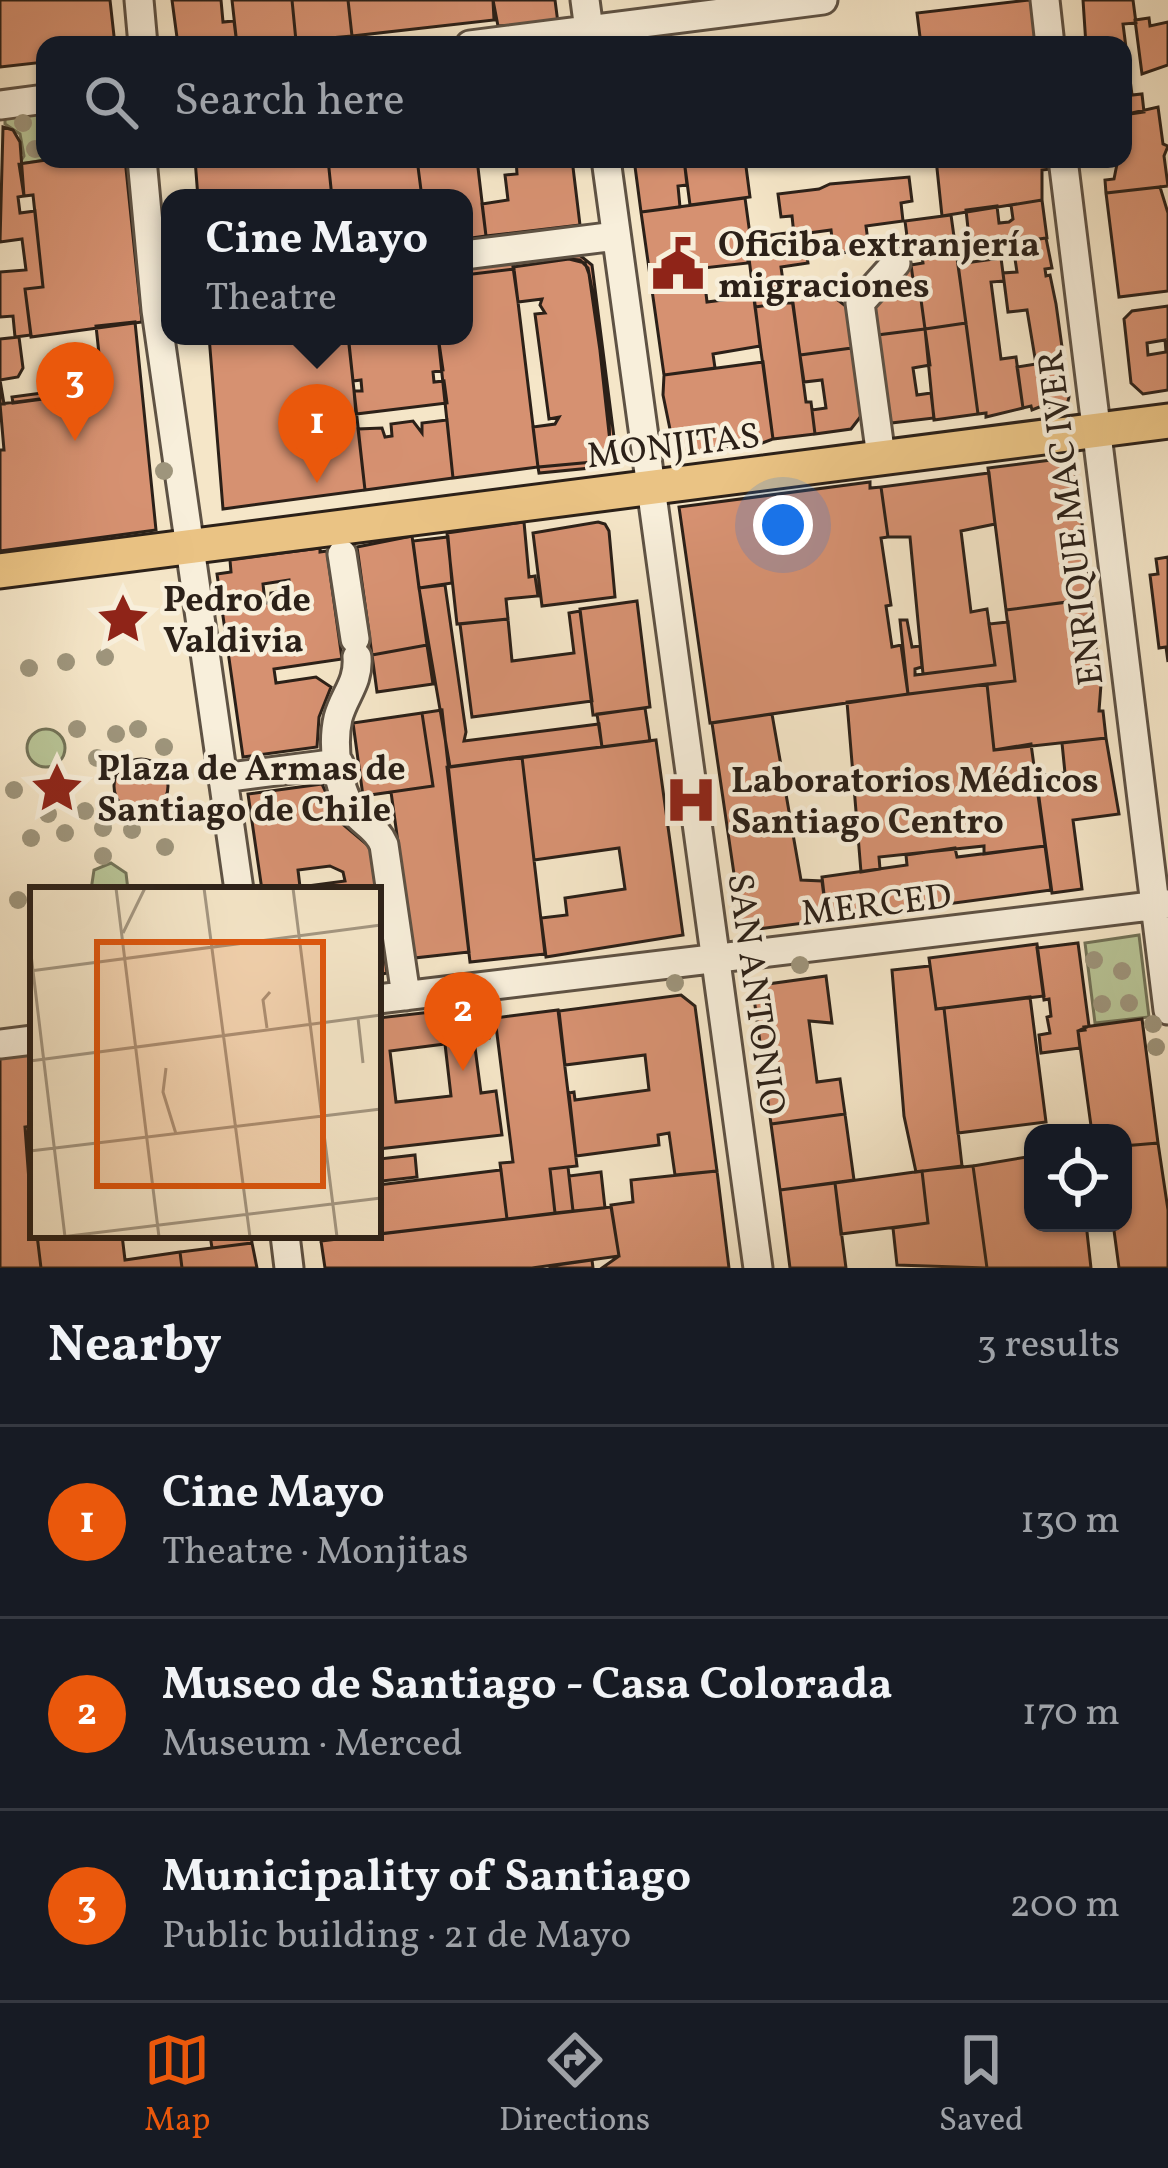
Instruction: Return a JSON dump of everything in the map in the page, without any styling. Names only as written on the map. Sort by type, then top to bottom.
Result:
[{"type":"main road","name":"MONJITAS","points":[[0,571],[188,544],[341,543],[649,486],[1168,421]]},
{"type":"street","points":[[139,0],[142,36]]},
{"type":"street","points":[[585,0],[590,36]]},
{"type":"street","points":[[602,36],[823,0]]},
{"type":"street","points":[[1045,0],[1049,36]]},
{"type":"street","points":[[0,105],[36,100]]},
{"type":"street","points":[[143,168],[156,310],[239,887]]},
{"type":"street","name":"SAN ANTONIO","points":[[607,168],[758,1268]]},
{"type":"street","name":"ENRIQUE MAC IVER","points":[[1064,168],[1094,431],[1161,904],[1168,1010]]},
{"type":"street","points":[[473,254],[616,236]]},
{"type":"street","points":[[881,457],[860,303],[896,263]]},
{"type":"street","points":[[341,543],[358,675],[337,723],[339,763],[354,812],[379,832],[384,845],[392,998]]},
{"type":"street","points":[[222,778],[339,763]]},
{"type":"street","name":"MERCED","points":[[392,998],[1161,904]]},
{"type":"street","points":[[0,1044],[30,1040]]},
{"type":"street","points":[[284,1238],[289,1268]]},
{"type":"green space","points":[[36,114],[36,162],[19,164],[24,156],[20,134],[5,124],[5,117]]},
{"type":"green space","points":[[46,729],[60,734],[65,748],[60,762],[46,767],[32,762],[27,748],[32,734]]},
{"type":"green space","points":[[111,863],[126,873],[128,887],[91,887],[94,870]]},
{"type":"green space","points":[[1139,935],[1149,1017],[1095,1023],[1085,943]]},
{"type":"building","points":[[0,0],[110,0],[114,36],[36,36],[36,63],[0,67]]},
{"type":"building","points":[[172,0],[221,0],[223,22],[234,21],[236,36],[177,36]]},
{"type":"building","points":[[232,0],[292,0],[296,36],[236,36]]},
{"type":"building","points":[[292,0],[348,0],[352,36],[296,36]]},
{"type":"building","points":[[348,0],[493,0],[494,20],[352,36]]},
{"type":"building","points":[[493,0],[555,0],[558,23],[498,26]]},
{"type":"building","points":[[1029,0],[1039,7],[1042,36],[920,36],[917,13]]},
{"type":"building","points":[[1083,0],[1133,0],[1136,23],[1123,24],[1125,36],[1085,36]]},
{"type":"building","points":[[1149,18],[1150,26],[1168,22],[1168,65],[1142,74],[1135,20]]},
{"type":"building","points":[[1142,94],[1144,112],[1132,114],[1132,95]]},
{"type":"building","points":[[1158,107],[1163,144],[1168,146],[1164,156],[1168,186],[1106,193],[1105,180],[1114,179],[1116,168],[1132,168],[1132,113]]},
{"type":"building","points":[[3,127],[13,130],[20,142],[24,196],[18,197],[20,213],[35,211],[43,287],[25,289],[31,335],[15,337],[13,316],[0,317],[0,272],[26,270],[22,239],[0,242]]},
{"type":"building","points":[[19,164],[126,168],[142,322],[31,337],[25,289],[43,287],[33,195],[24,196]]},
{"type":"building","points":[[196,168],[329,168],[331,189],[197,189]]},
{"type":"building","points":[[329,168],[418,168],[421,189],[331,189]]},
{"type":"building","points":[[418,168],[478,168],[486,236],[473,238],[473,189],[421,189]]},
{"type":"building","points":[[517,168],[573,168],[580,225],[486,236],[482,204],[508,200],[505,175],[517,174]]},
{"type":"building","points":[[635,168],[685,168],[687,185],[678,186],[680,207],[641,212]]},
{"type":"building","points":[[685,168],[746,168],[750,197],[690,205]]},
{"type":"building","points":[[937,168],[1059,168],[1042,170],[1042,200],[942,216]]},
{"type":"building","points":[[909,177],[912,201],[901,203],[903,221],[866,226],[869,249],[834,254],[831,230],[794,235],[792,216],[781,217],[778,194]]},
{"type":"building","points":[[1160,187],[1168,213],[1168,291],[1119,297],[1106,193]]},
{"type":"building","points":[[745,198],[751,242],[747,242],[748,263],[703,268],[707,302],[754,296],[760,346],[713,354],[715,368],[664,375],[641,212]]},
{"type":"building","points":[[1042,200],[1047,238],[970,247],[966,210],[997,206],[999,223],[1009,222],[1013,219],[1011,205]]},
{"type":"building","points":[[951,215],[966,323],[925,329],[911,265],[923,263],[920,242],[908,244],[905,221]]},
{"type":"building","points":[[804,234],[808,263],[781,267],[786,303],[755,307],[747,242]]},
{"type":"building","points":[[1046,238],[1052,268],[1045,269],[1046,276],[1050,275],[1056,304],[1069,397],[1067,405],[1047,408],[1047,404],[1032,410],[1031,406],[1023,408],[1017,367],[1036,364],[1027,310],[1008,312],[1003,273],[1017,272],[1015,259],[1028,257],[1026,241]]},
{"type":"building","points":[[577,253],[592,265],[616,453],[601,467],[539,473],[538,467],[607,459],[611,451],[588,268],[580,260],[569,259],[513,267],[513,262]]},
{"type":"building","points":[[1001,258],[1004,281],[991,282],[1001,359],[1016,357],[1023,408],[986,417],[986,413],[978,414],[958,264]]},
{"type":"building","points":[[569,259],[585,263],[589,274],[609,413],[610,454],[593,462],[538,467],[533,427],[555,424],[559,417],[549,419],[535,314],[545,313],[542,299],[518,302],[513,267]]},
{"type":"building","points":[[513,262],[514,269],[473,274],[473,267]]},
{"type":"building","points":[[911,265],[925,329],[877,335],[873,309]]},
{"type":"building","points":[[514,269],[538,467],[453,478],[439,345],[473,345],[473,274]]},
{"type":"building","points":[[830,294],[847,307],[852,348],[800,355],[792,299]]},
{"type":"building","points":[[793,303],[815,434],[773,439],[755,307]]},
{"type":"building","points":[[1168,306],[1168,390],[1143,394],[1131,383],[1124,319],[1132,311]],"holes":[[[1165,340],[1166,352],[1148,355],[1147,343]]]},
{"type":"building","points":[[135,322],[156,530],[0,551],[0,450],[4,450],[0,404],[103,391],[96,326]]},
{"type":"building","points":[[966,323],[978,414],[934,420],[925,329]]},
{"type":"building","points":[[925,329],[930,365],[913,368],[917,395],[931,393],[934,418],[891,423],[877,335]]},
{"type":"building","points":[[19,337],[23,368],[18,377],[0,380],[0,339]]},
{"type":"building","points":[[210,345],[349,345],[365,490],[223,509]]},
{"type":"building","points":[[349,345],[439,345],[443,370],[433,372],[434,382],[444,381],[447,403],[356,414],[354,391],[362,391],[361,380],[353,381]]},
{"type":"building","points":[[852,348],[861,416],[851,429],[815,434],[812,410],[826,408],[822,380],[804,382],[800,355]]},
{"type":"building","points":[[763,362],[773,439],[701,453],[682,452],[681,443],[673,444],[664,375]]},
{"type":"building","points":[[102,385],[103,391],[13,403],[12,397]]},
{"type":"building","points":[[447,420],[453,478],[365,490],[358,429],[382,428],[385,437],[392,436],[391,424],[413,421],[422,433],[422,423]]},
{"type":"building","points":[[1067,458],[1068,464],[1074,463],[1092,599],[1006,610],[988,468]]},
{"type":"building","points":[[989,473],[995,524],[961,531],[971,612],[987,609],[995,665],[923,674],[910,537],[888,537],[881,487]]},
{"type":"building","points":[[870,482],[870,488],[881,487],[888,537],[881,538],[891,605],[886,606],[892,647],[901,645],[908,694],[710,723],[679,507]]},
{"type":"building","points":[[524,522],[529,577],[535,576],[538,596],[506,599],[508,619],[457,624],[447,533]]},
{"type":"building","points":[[598,522],[609,531],[615,597],[542,606],[533,533]]},
{"type":"building","points":[[412,536],[427,645],[372,655],[357,547]]},
{"type":"building","points":[[448,537],[452,583],[419,588],[413,541]]},
{"type":"building","points":[[320,548],[320,552],[327,551],[342,659],[274,669],[276,683],[316,677],[331,687],[319,717],[317,747],[243,757],[217,574],[231,572],[230,560]],"holes":[[[289,580],[290,590],[271,593],[270,603],[265,603],[263,584]]]},
{"type":"building","points":[[1168,557],[1168,662],[1166,647],[1159,648],[1150,575],[1158,574],[1156,559]]},
{"type":"building","points":[[445,585],[464,741],[599,724],[602,747],[450,767],[419,588]]},
{"type":"building","points":[[1089,599],[1101,684],[1099,711],[1103,711],[1106,738],[994,750],[987,684],[1015,681],[1006,610]]},
{"type":"building","points":[[637,601],[650,707],[593,715],[580,609]]},
{"type":"building","points":[[580,611],[592,701],[472,717],[460,624],[508,619],[512,661],[574,653],[569,613]]},
{"type":"building","points":[[900,620],[907,620],[912,647],[920,646],[922,667],[915,669],[915,675],[995,665],[989,624],[1008,622],[1015,681],[908,694]]},
{"type":"building","points":[[427,645],[433,684],[377,692],[372,655]]},
{"type":"building","points":[[987,684],[994,750],[1031,744],[1045,846],[984,854],[984,846],[879,857],[880,869],[861,872],[847,702]]},
{"type":"building","points":[[645,708],[650,741],[602,747],[597,714]]},
{"type":"building","points":[[442,710],[469,952],[414,958],[391,792],[433,786],[422,713]]},
{"type":"building","points":[[422,713],[433,786],[363,796],[353,723]]},
{"type":"building","points":[[772,714],[801,880],[822,881],[827,920],[750,930],[741,922],[712,723]]},
{"type":"building","points":[[1106,738],[1119,814],[1073,820],[1082,889],[1052,893],[1036,776],[1065,773],[1062,743]]},
{"type":"building","points":[[656,740],[683,935],[546,957],[541,918],[567,915],[565,898],[625,889],[619,848],[534,860],[522,757]]},
{"type":"building","points":[[522,757],[545,954],[470,962],[447,767]]},
{"type":"building","points":[[141,759],[160,767],[168,786],[160,805],[141,813],[122,805],[114,786],[122,767]]},
{"type":"building","points":[[322,784],[339,821],[370,847],[376,887],[300,887],[262,887],[248,794]],"holes":[[[330,866],[343,872],[345,881],[300,887],[298,870]]]},
{"type":"building","points":[[1045,846],[1051,890],[827,920],[822,877],[907,865],[906,855],[955,848],[957,857]]},
{"type":"building","points":[[381,929],[387,973],[381,974]]},
{"type":"building","points":[[1078,943],[1089,1026],[1078,1031],[1080,1048],[1041,1053],[1039,1035],[1050,1033],[1047,1017],[1051,1016],[1049,999],[1044,1000],[1037,948]]},
{"type":"building","points":[[1037,944],[1044,996],[936,1009],[929,958]]},
{"type":"building","points":[[930,966],[936,1009],[944,1008],[962,1166],[916,1172],[904,1116],[892,970]]},
{"type":"building","points":[[826,976],[832,1023],[809,1021],[817,1082],[840,1079],[845,1114],[771,1124],[754,998],[768,984]]},
{"type":"building","points":[[681,995],[695,1006],[717,1171],[675,1175],[669,1133],[658,1135],[659,1145],[576,1156],[569,1093],[574,1092],[575,1100],[649,1090],[645,1055],[565,1065],[559,1011]]},
{"type":"building","points":[[1030,997],[1046,1122],[958,1133],[944,1008]]},
{"type":"building","points":[[485,1006],[489,1038],[474,1040],[481,1093],[496,1091],[502,1135],[381,1149],[381,1018]],"holes":[[[445,1044],[451,1096],[396,1102],[390,1051]]]},
{"type":"building","points":[[558,1010],[577,1166],[550,1169],[555,1213],[507,1219],[500,1163],[513,1162],[495,1018]]},
{"type":"building","points":[[1142,1019],[1158,1143],[1132,1145],[1132,1124],[1091,1124],[1078,1031]]},
{"type":"building","points":[[30,1052],[30,1126],[25,1127],[30,1238],[37,1238],[41,1268],[0,1268],[0,1055]]},
{"type":"building","points":[[845,1114],[854,1180],[780,1190],[771,1124]]},
{"type":"building","points":[[30,1126],[30,1170],[25,1127]]},
{"type":"building","points":[[1158,1143],[1168,1210],[1168,1268],[1119,1268],[1114,1232],[1132,1232],[1132,1145]]},
{"type":"building","points":[[415,1155],[417,1177],[382,1181],[381,1159]]},
{"type":"building","points":[[1024,1158],[1024,1232],[1087,1232],[1091,1268],[987,1268],[973,1166]]},
{"type":"building","points":[[973,1166],[987,1268],[897,1265],[893,1228],[928,1223],[922,1171]]},
{"type":"building","points":[[568,1167],[573,1211],[555,1213],[550,1169]]},
{"type":"building","points":[[501,1170],[507,1219],[381,1234],[381,1185]]},
{"type":"building","points":[[717,1171],[729,1268],[602,1268],[619,1256],[611,1205],[633,1202],[631,1180]]},
{"type":"building","points":[[922,1171],[928,1223],[841,1234],[835,1183]]},
{"type":"building","points":[[601,1172],[605,1208],[573,1211],[569,1176]]},
{"type":"building","points":[[835,1183],[846,1268],[790,1268],[780,1190]]},
{"type":"building","points":[[611,1207],[619,1256],[532,1268],[325,1268],[321,1241],[381,1238],[381,1234]]},
{"type":"building","points":[[37,1238],[122,1238],[125,1260],[180,1252],[182,1268],[41,1268]]},
{"type":"building","points":[[210,1238],[251,1238],[252,1243],[212,1248]]},
{"type":"building","points":[[252,1243],[257,1268],[182,1268],[180,1252]]},
{"type":"building","points":[[592,1260],[593,1268],[550,1268],[550,1266]]},
{"type":"place","name":"Oficiba extranjería migraciones","points":[[678,264]]},
{"type":"place","name":"Municipality of Santiago","points":[[75,441]]},
{"type":"place","name":"Cine Mayo","points":[[317,483]]},
{"type":"place","name":"Pedro de Valdivia","points":[[123,619]]},
{"type":"place","name":"Plaza de Armas de Santiago de Chile","points":[[57,788]]},
{"type":"place","name":"Laboratorios Médicos Santiago Centro","points":[[691,800]]},
{"type":"place","name":"Museo de Santiago - Casa Colorada","points":[[463,1071]]}]
